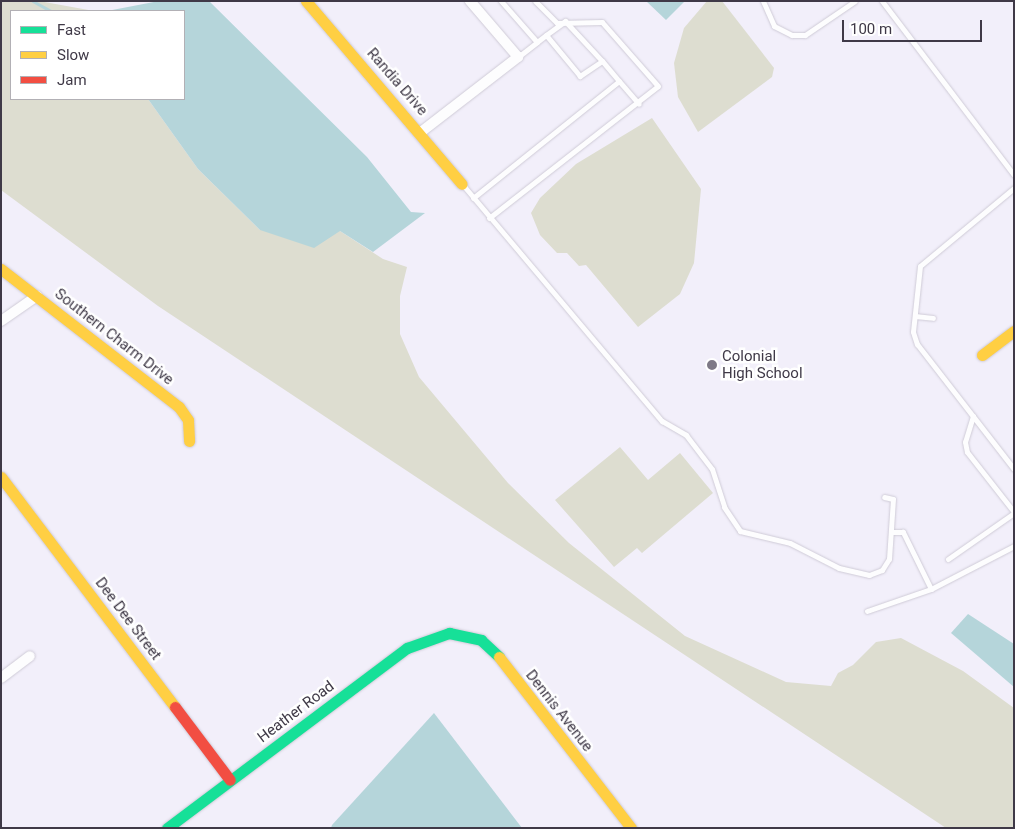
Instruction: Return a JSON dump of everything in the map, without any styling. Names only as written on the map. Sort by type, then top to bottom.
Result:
[{"type":"street","name":"Randia Drive","points":[[306,1],[421,132],[462,184]]},
{"type":"street","points":[[421,132],[518,57],[470,1]]},
{"type":"street","name":"Southern Charm Drive","points":[[1,269],[178,407],[188,420],[189,441]]},
{"type":"street","points":[[1,321],[37,296]]},
{"type":"street","points":[[982,355],[1014,330]]},
{"type":"street","name":"Dee Dee Street","points":[[1,477],[230,780]]},
{"type":"street","name":"Heather Road","points":[[167,828],[407,648],[449,633]]},
{"type":"street","name":"Dennis Avenue","points":[[449,633],[481,640],[500,658],[631,828]]},
{"type":"street","points":[[1,678],[30,656]]},
{"type":"lane","points":[[501,1],[537,42]]},
{"type":"lane","points":[[489,218],[633,104],[639,104],[658,86],[605,24],[553,22],[535,1]]},
{"type":"lane","points":[[763,1],[774,26],[792,35],[805,35],[855,1]]},
{"type":"lane","points":[[882,1],[1014,175]]},
{"type":"lane","points":[[518,57],[565,21]]},
{"type":"lane","points":[[565,21],[602,60],[639,104]]},
{"type":"lane","points":[[546,35],[580,76],[602,60]]},
{"type":"lane","points":[[472,198],[620,81]]},
{"type":"lane","points":[[462,184],[662,421],[686,436],[712,469],[724,507],[740,531],[790,542],[839,568],[869,575],[882,570],[889,558],[893,499],[884,497]]},
{"type":"lane","points":[[1014,188],[927,256],[920,266],[915,316],[917,344],[1014,469]]},
{"type":"lane","points":[[915,316],[933,318]]},
{"type":"lane","points":[[948,559],[1014,512],[967,452],[965,442],[973,416]]},
{"type":"lane","points":[[891,532],[903,532],[931,589]]},
{"type":"lane","points":[[867,611],[931,589],[1014,546]]},
{"type":"shaded area","points":[[1,1],[39,1],[88,10],[10,10],[10,100],[149,100],[198,169],[260,230],[340,231],[383,259],[407,267],[400,296],[400,334],[419,377],[508,483],[569,543],[685,636],[786,682],[831,686],[838,673],[853,665],[876,642],[901,638],[963,671],[1014,708],[1014,828],[946,828],[158,306],[1,190]]},
{"type":"shaded area","points":[[159,1],[209,1],[367,157],[411,212],[425,213],[373,252],[340,231],[314,248],[260,230],[198,169],[149,100],[185,100],[185,10],[112,10]]},
{"type":"shaded area","points":[[646,1],[685,1],[666,20]]},
{"type":"shaded area","points":[[707,1],[722,1],[774,68],[772,77],[698,132],[678,97],[674,63],[684,28]]},
{"type":"shaded area","points":[[652,118],[701,189],[694,263],[680,294],[638,327],[586,265],[579,266],[567,253],[557,253],[540,235],[531,213],[540,198],[576,164]]},
{"type":"shaded area","points":[[620,447],[648,480],[680,453],[713,493],[642,553],[637,548],[614,567],[555,500]]},
{"type":"shaded area","points":[[968,614],[1014,644],[1014,687],[951,633]]},
{"type":"shaded area","points":[[434,713],[522,828],[331,828],[332,825]]},
{"type":"waterway","points":[[33,1],[49,10]]},
{"type":"traffic: fast","points":[[167,828],[407,648],[449,633],[481,640],[499,657]]},
{"type":"traffic: slow","points":[[306,1],[462,184]]},
{"type":"traffic: slow","points":[[1,269],[179,407],[188,420],[189,441]]},
{"type":"traffic: slow","points":[[982,355],[1014,331]]},
{"type":"traffic: slow","points":[[1,477],[175,707]]},
{"type":"traffic: slow","points":[[499,657],[631,828]]},
{"type":"traffic: jam","points":[[175,707],[230,780]]},
{"type":"place","name":"Colonial High School","points":[[712,365]]}]
